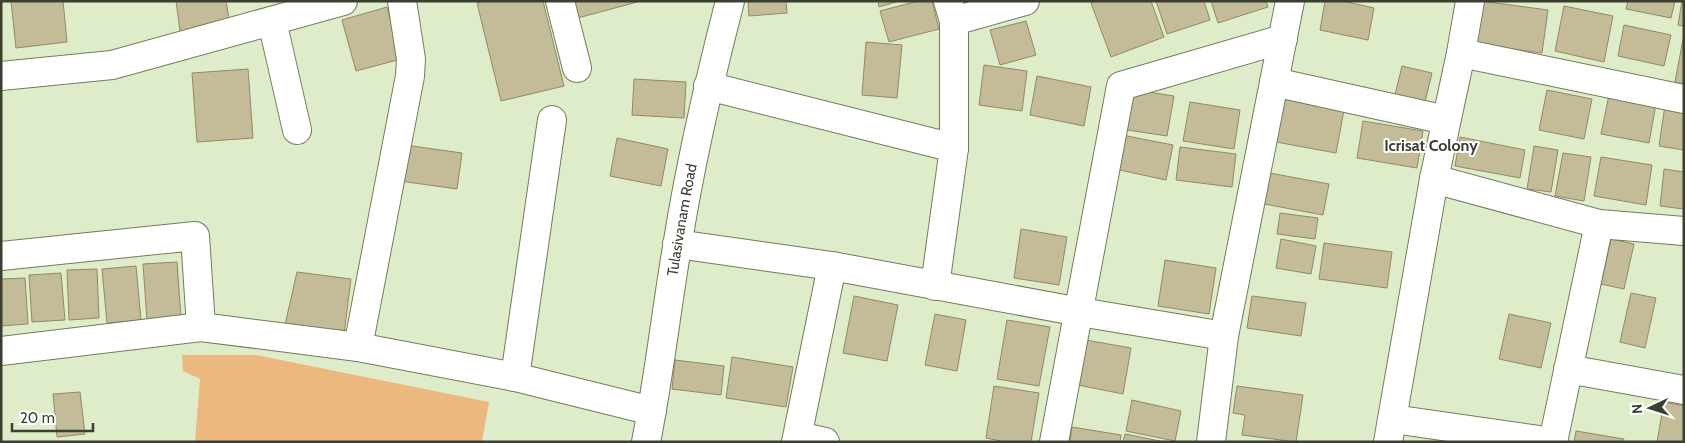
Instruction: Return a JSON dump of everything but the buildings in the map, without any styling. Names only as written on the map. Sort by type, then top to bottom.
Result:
[{"type":"street","points":[[1,76],[112,65],[343,1]]},
{"type":"street","points":[[358,347],[410,76],[411,59],[402,1]]},
{"type":"street","points":[[560,1],[577,68]]},
{"type":"street","name":"Tulasivanam Road","points":[[646,442],[677,244],[708,86],[730,1]]},
{"type":"street","points":[[935,286],[954,148],[951,11],[1025,1]]},
{"type":"street","points":[[1211,442],[1224,336],[1290,1]]},
{"type":"street","points":[[1470,1],[1461,53],[1434,178],[1391,430],[1553,442],[1599,224]]},
{"type":"street","points":[[272,21],[297,130]]},
{"type":"street","points":[[1054,442],[1080,312],[1121,86],[1283,38]]},
{"type":"street","points":[[1461,53],[1684,98]]},
{"type":"street","points":[[1274,82],[1446,120]]},
{"type":"street","points":[[708,86],[954,148]]},
{"type":"street","points":[[515,377],[552,120]]},
{"type":"street","points":[[1434,178],[1599,224],[1684,232]]},
{"type":"street","points":[[1,256],[195,236],[201,327]]},
{"type":"street","points":[[677,244],[832,266],[1080,312],[1224,336]]},
{"type":"street","points":[[825,442],[797,439],[832,266]]},
{"type":"street","points":[[1,351],[201,327],[358,347],[515,377],[652,411]]},
{"type":"street","points":[[1568,368],[1684,390]]},
{"type":"shaded area","points":[[182,355],[256,355],[489,402],[482,442],[195,442],[200,379],[183,371]]},
{"type":"district","name":"Icrisat Colony","points":[[1431,145]]}]
